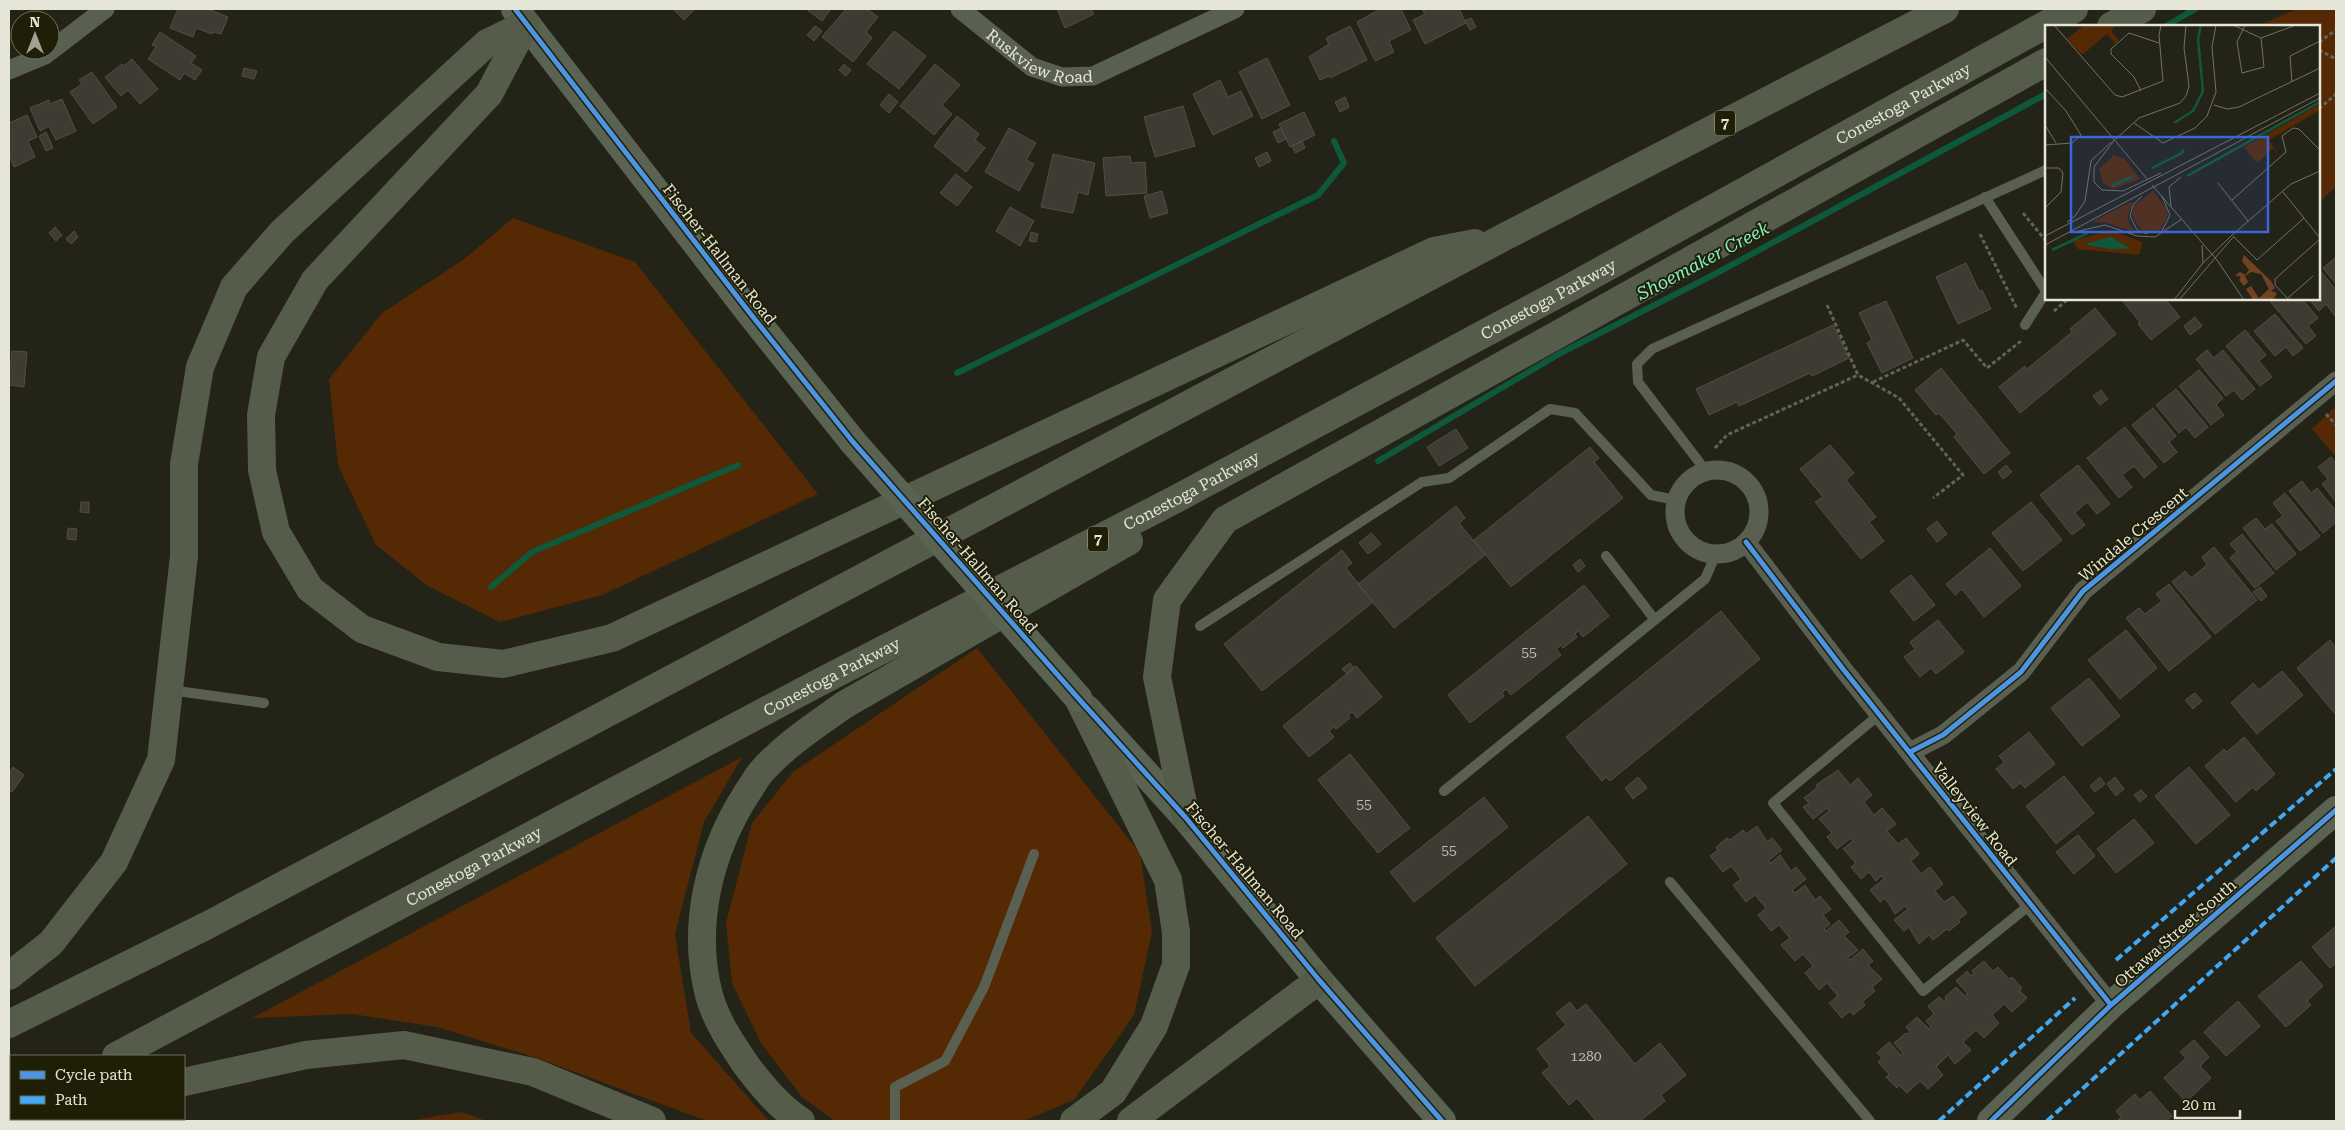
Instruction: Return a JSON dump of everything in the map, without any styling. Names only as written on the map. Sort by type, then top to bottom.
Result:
[{"type":"highway","name":"7","points":[[9,1024],[208,924],[1506,236],[1945,9]]},
{"type":"highway","name":"Conestoga Parkway","points":[[2045,25],[2074,9]]},
{"type":"highway","points":[[2113,25],[2142,9]]},
{"type":"highway","points":[[528,14],[489,94],[315,280],[272,357],[261,415],[262,470],[276,532],[310,589],[362,629],[438,657],[503,664],[612,638],[1434,251],[1506,236]]},
{"type":"highway","points":[[9,976],[51,943],[114,862],[161,760],[184,556],[184,464],[200,367],[234,287],[282,232],[486,43],[528,14]]},
{"type":"highway","name":"Conestoga Parkway","points":[[118,1055],[818,682],[1176,499],[1571,287],[2045,25]]},
{"type":"highway","points":[[1186,818],[1156,677],[1167,600],[1225,520],[2045,63]]},
{"type":"highway","points":[[801,1121],[785,1111],[753,1074],[727,1038],[709,996],[702,944],[705,900],[715,858],[735,813],[762,772],[801,736],[844,705],[1123,546],[1176,499]]},
{"type":"highway","points":[[1074,1121],[1113,1092],[1134,1059],[1154,1026],[1174,972],[1176,957],[1176,932],[1168,880],[1078,698]]},
{"type":"highway","points":[[1131,1121],[1319,980]]},
{"type":"highway","points":[[185,1082],[306,1056],[404,1045],[533,1072],[652,1121]]},
{"type":"main road","name":"Fischer-Hallman Road","points":[[528,14],[749,312],[853,442],[1186,818],[1319,980],[1442,1121]]},
{"type":"main road","name":"Ottawa Street South","points":[[1991,1121],[2111,1005],[2336,810]]},
{"type":"street","points":[[9,70],[45,55],[105,9]]},
{"type":"street","name":"Ruskview Road","points":[[960,9],[1032,67],[1062,77],[1093,76],[1235,9]]},
{"type":"street","name":"Windale Crescent","points":[[1910,752],[1943,734],[2021,672],[2082,591],[2336,381]]},
{"type":"street","points":[[1720,470],[1734,473],[1745,480],[1754,491],[1758,504],[1759,518],[1755,531],[1738,549],[1716,554],[1698,549],[1683,537],[1677,526],[1674,513],[1676,500],[1682,487],[1693,477],[1706,471],[1720,470]]},
{"type":"street","name":"Valleyview Road","points":[[1746,542],[2111,1005]]},
{"type":"lane","points":[[1706,471],[1638,382],[1637,364],[1652,349],[2045,170]]},
{"type":"lane","points":[[1985,198],[2045,289]]},
{"type":"lane","points":[[2025,325],[2045,293]]},
{"type":"lane","points":[[1200,626],[1422,482],[1449,478],[1550,409],[1575,413],[1651,496],[1676,500]]},
{"type":"lane","points":[[1444,791],[1705,579],[1716,554]]},
{"type":"lane","points":[[1606,556],[1655,620]]},
{"type":"lane","points":[[169,690],[264,702]]},
{"type":"lane","points":[[1880,714],[1773,803],[1923,991],[2031,904]]},
{"type":"lane","points":[[895,1121],[895,1087],[945,1061],[984,987],[1034,854]]},
{"type":"lane","points":[[1670,882],[1870,1121]]},
{"type":"path","points":[[2320,41],[2336,30]]},
{"type":"path","points":[[2320,51],[2336,59]]},
{"type":"path","points":[[2320,108],[2336,94]]},
{"type":"path","points":[[2023,214],[2045,240]]},
{"type":"path","points":[[1874,382],[1963,340],[1987,368],[2026,337],[2025,325],[1980,234]]},
{"type":"path","points":[[1826,305],[1858,375],[1874,382],[1899,398],[1963,476],[1933,498]]},
{"type":"path","points":[[1715,448],[1726,435],[1858,375]]},
{"type":"shaded area","points":[[2296,9],[2336,9],[2336,186],[2320,202],[2320,25],[2260,25]]},
{"type":"shaded area","points":[[513,218],[635,262],[818,494],[602,595],[500,622],[428,586],[376,545],[338,465],[329,379],[382,313],[463,260]]},
{"type":"shaded area","points":[[2336,406],[2336,457],[2312,429]]},
{"type":"shaded area","points":[[977,648],[1140,853],[1152,932],[1134,1015],[1074,1100],[1023,1121],[835,1121],[802,1097],[761,1043],[732,983],[726,923],[752,823],[793,772]]},
{"type":"shaded area","points":[[742,757],[704,822],[675,934],[691,1033],[769,1121],[707,1121],[537,1058],[437,1027],[352,1014],[252,1018]]},
{"type":"shaded area","points":[[461,1112],[487,1121],[408,1121]]},
{"type":"building","points":[[178,9],[208,9],[228,17],[221,34],[213,32],[212,34],[196,28],[193,37],[170,28]]},
{"type":"building","points":[[673,9],[695,9],[684,20]]},
{"type":"building","points":[[806,9],[831,9],[822,21]]},
{"type":"building","points":[[846,9],[867,9],[878,17],[866,32],[872,38],[853,62],[822,37]]},
{"type":"building","points":[[1057,9],[1091,9],[1094,14],[1065,28]]},
{"type":"building","points":[[1380,9],[1401,9],[1411,30],[1389,41],[1394,52],[1375,61],[1357,22]]},
{"type":"building","points":[[1422,9],[1459,9],[1466,23],[1425,44],[1413,20],[1425,14]]},
{"type":"building","points":[[1471,18],[1476,27],[1470,30],[1465,21]]},
{"type":"building","points":[[815,26],[822,31],[814,41],[807,35]]},
{"type":"building","points":[[1350,26],[1367,60],[1330,78],[1329,76],[1320,80],[1309,57],[1329,44],[1326,38]]},
{"type":"building","points":[[894,31],[926,56],[899,89],[867,64]]},
{"type":"building","points":[[160,32],[196,56],[191,63],[202,70],[195,80],[184,73],[180,80],[148,59],[156,47],[152,45]]},
{"type":"building","points":[[1267,58],[1290,105],[1262,119],[1239,72]]},
{"type":"building","points":[[132,59],[158,89],[140,104],[128,90],[121,96],[105,77]]},
{"type":"building","points":[[844,64],[851,70],[846,76],[839,70]]},
{"type":"building","points":[[935,64],[960,85],[942,105],[952,114],[934,135],[900,106]]},
{"type":"building","points":[[244,68],[257,71],[254,79],[242,76]]},
{"type":"building","points":[[92,72],[117,107],[93,124],[70,92],[82,84],[79,80]]},
{"type":"building","points":[[1220,80],[1228,97],[1241,91],[1253,116],[1213,135],[1193,94]]},
{"type":"building","points":[[889,94],[898,102],[889,113],[880,105]]},
{"type":"building","points":[[1345,97],[1349,107],[1340,112],[1335,102]]},
{"type":"building","points":[[62,99],[76,131],[56,140],[49,126],[40,131],[30,108],[49,100],[50,104]]},
{"type":"building","points":[[1183,106],[1195,146],[1155,157],[1144,117]]},
{"type":"building","points":[[1304,112],[1315,135],[1290,147],[1279,124]]},
{"type":"building","points":[[27,115],[37,137],[28,141],[35,157],[14,167],[9,154],[9,123]]},
{"type":"building","points":[[957,116],[979,134],[975,140],[985,148],[966,172],[934,146]]},
{"type":"building","points":[[1009,128],[1036,143],[1026,160],[1034,164],[1019,191],[985,172]]},
{"type":"building","points":[[1281,128],[1286,139],[1278,143],[1273,132]]},
{"type":"building","points":[[46,132],[53,148],[46,151],[39,136]]},
{"type":"building","points":[[1302,141],[1305,148],[1295,153],[1292,146]]},
{"type":"building","points":[[1267,152],[1271,161],[1259,167],[1255,158]]},
{"type":"building","points":[[1053,154],[1095,163],[1088,195],[1078,192],[1073,213],[1041,207]]},
{"type":"building","points":[[1130,156],[1131,163],[1145,162],[1147,193],[1106,196],[1103,158]]},
{"type":"building","points":[[956,174],[972,187],[957,206],[940,193]]},
{"type":"building","points":[[1162,191],[1168,213],[1150,218],[1144,196]]},
{"type":"building","points":[[1010,207],[1034,221],[1020,246],[996,231]]},
{"type":"building","points":[[55,227],[62,235],[56,241],[49,233]]},
{"type":"building","points":[[74,231],[78,237],[71,244],[66,239]]},
{"type":"building","points":[[1031,232],[1038,234],[1036,242],[1029,241]]},
{"type":"building","points":[[2336,257],[2336,284],[2323,268]]},
{"type":"building","points":[[1966,263],[1979,291],[1982,290],[1991,309],[1958,324],[1936,277]]},
{"type":"building","points":[[2320,270],[2336,290],[2335,316],[2326,304],[2319,311],[2310,300],[2320,300]]},
{"type":"building","points":[[2122,300],[2166,300],[2180,317],[2151,340],[2138,324],[2140,322]]},
{"type":"building","points":[[2269,300],[2303,300],[2318,318],[2308,326],[2316,336],[2306,344]]},
{"type":"building","points":[[1886,301],[1913,358],[1882,373],[1867,343],[1872,340],[1859,313]]},
{"type":"building","points":[[2095,308],[2116,334],[2020,413],[1999,387],[2025,366],[2027,369],[2072,332],[2070,329]]},
{"type":"building","points":[[2275,314],[2303,348],[2293,356],[2286,347],[2275,356],[2254,331]]},
{"type":"building","points":[[2195,317],[2202,326],[2190,335],[2184,326]]},
{"type":"building","points":[[1833,325],[1849,358],[1812,376],[1810,373],[1739,406],[1737,402],[1709,415],[1696,389]]},
{"type":"building","points":[[2245,330],[2266,355],[2259,361],[2272,377],[2260,386],[2226,346]]},
{"type":"building","points":[[2207,350],[2214,358],[2223,350],[2255,389],[2242,400],[2234,390],[2226,396],[2196,359]]},
{"type":"building","points":[[12,351],[27,352],[24,387],[9,385],[9,364],[11,364]]},
{"type":"building","points":[[1941,368],[2010,453],[1984,474],[1954,437],[1957,434],[1939,413],[1936,415],[1915,390]]},
{"type":"building","points":[[2199,370],[2223,398],[2216,405],[2224,415],[2211,425],[2179,386]]},
{"type":"building","points":[[2176,389],[2208,427],[2195,438],[2186,427],[2179,433],[2156,405]]},
{"type":"building","points":[[2101,390],[2108,399],[2100,405],[2093,396]]},
{"type":"building","points":[[2153,408],[2176,436],[2169,442],[2177,452],[2164,463],[2132,425]]},
{"type":"building","points":[[2125,427],[2157,467],[2144,478],[2134,466],[2122,475],[2132,487],[2119,498],[2087,458]]},
{"type":"building","points":[[1456,429],[1468,448],[1439,466],[1427,447]]},
{"type":"building","points":[[1830,445],[1854,473],[1846,480],[1876,517],[1869,522],[1884,541],[1861,559],[1815,502],[1823,497],[1800,469]]},
{"type":"building","points":[[1590,447],[1599,458],[1594,462],[1623,498],[1511,587],[1474,540]]},
{"type":"building","points":[[2331,457],[2336,463],[2336,502],[2322,484],[2328,479],[2318,467]]},
{"type":"building","points":[[2006,465],[2012,472],[2003,479],[1998,472]]},
{"type":"building","points":[[2078,465],[2110,504],[2097,514],[2087,502],[2075,513],[2085,525],[2072,535],[2040,495]]},
{"type":"building","points":[[2302,481],[2311,493],[2317,488],[2336,511],[2336,522],[2323,533],[2289,491]]},
{"type":"building","points":[[2285,493],[2320,536],[2300,551],[2276,521],[2283,516],[2273,503]]},
{"type":"building","points":[[81,502],[89,502],[89,513],[80,512]]},
{"type":"building","points":[[2031,502],[2062,540],[2023,571],[1992,533]]},
{"type":"building","points":[[1456,506],[1465,518],[1459,523],[1485,555],[1394,628],[1358,584]]},
{"type":"building","points":[[2256,518],[2265,529],[2272,524],[2296,554],[2276,570],[2243,528]]},
{"type":"building","points":[[1937,521],[1947,534],[1937,542],[1927,529]]},
{"type":"building","points":[[68,528],[77,529],[76,540],[67,539]]},
{"type":"building","points":[[1371,533],[1381,544],[1368,554],[1359,543]]},
{"type":"building","points":[[2242,534],[2274,573],[2255,588],[2230,558],[2237,552],[2230,544]]},
{"type":"building","points":[[2214,547],[2257,600],[2215,634],[2172,582],[2185,571],[2191,578],[2207,565],[2202,557]]},
{"type":"building","points":[[1990,548],[2021,586],[1984,617],[1962,589],[1955,595],[1946,584]]},
{"type":"building","points":[[1342,550],[1352,563],[1346,568],[1373,602],[1262,691],[1224,644]]},
{"type":"building","points":[[1580,559],[1585,566],[1578,572],[1573,565]]},
{"type":"building","points":[[1911,575],[1935,605],[1914,621],[1890,591]]},
{"type":"building","points":[[2169,584],[2211,637],[2169,671],[2126,618],[2139,608],[2145,614],[2162,601],[2156,594]]},
{"type":"building","points":[[1584,585],[1609,616],[1583,637],[1578,631],[1575,634],[1577,637],[1563,648],[1561,645],[1556,649],[1561,655],[1511,695],[1506,689],[1502,693],[1504,696],[1470,723],[1448,695]]},
{"type":"building","points":[[2260,587],[2267,596],[2261,601],[2253,592]]},
{"type":"building","points":[[1721,611],[1760,659],[1610,781],[1606,777],[1602,781],[1566,737]]},
{"type":"building","points":[[1938,620],[1964,652],[1936,674],[1931,668],[1920,677],[1904,657],[1915,649],[1910,642]]},
{"type":"building","points":[[2126,630],[2157,668],[2120,699],[2088,660]]},
{"type":"building","points":[[2330,640],[2336,648],[2336,715],[2297,668]]},
{"type":"building","points":[[1350,663],[1354,668],[1347,674],[1342,669]]},
{"type":"building","points":[[1356,666],[1382,697],[1357,718],[1352,712],[1348,715],[1350,718],[1336,729],[1334,727],[1329,731],[1334,737],[1309,757],[1283,726]]},
{"type":"building","points":[[2282,671],[2303,695],[2257,734],[2231,703],[2253,683],[2259,690]]},
{"type":"building","points":[[2089,678],[2120,716],[2082,746],[2051,708]]},
{"type":"building","points":[[2195,693],[2202,701],[2193,709],[2185,700]]},
{"type":"building","points":[[2029,732],[2055,764],[2025,788],[2020,783],[2013,789],[1996,769],[2004,762],[1999,756]]},
{"type":"building","points":[[2244,737],[2275,774],[2256,791],[2253,787],[2236,802],[2205,766],[2224,749],[2227,752]]},
{"type":"building","points":[[1350,754],[1410,828],[1378,853],[1318,780]]},
{"type":"building","points":[[13,767],[24,775],[12,792],[9,790],[9,774]]},
{"type":"building","points":[[2189,767],[2230,815],[2196,844],[2155,796]]},
{"type":"building","points":[[1838,770],[1850,785],[1858,778],[1872,795],[1864,802],[1874,815],[1882,808],[1896,824],[1887,831],[1898,844],[1906,838],[1919,854],[1911,861],[1921,874],[1930,867],[1943,884],[1935,891],[1944,902],[1953,896],[1967,913],[1949,931],[1947,929],[1933,940],[1929,935],[1919,944],[1909,927],[1904,931],[1894,920],[1908,909],[1905,906],[1895,914],[1885,898],[1880,902],[1870,890],[1884,879],[1881,876],[1876,881],[1869,872],[1861,879],[1851,867],[1856,863],[1843,849],[1853,841],[1851,838],[1837,849],[1827,837],[1832,833],[1819,819],[1829,811],[1827,808],[1813,819],[1803,807],[1809,803],[1804,798],[1818,787],[1816,785]]},
{"type":"building","points":[[2064,776],[2094,813],[2056,844],[2026,806]]},
{"type":"building","points":[[1638,777],[1647,788],[1633,799],[1625,788]]},
{"type":"building","points":[[2100,777],[2105,784],[2095,792],[2090,786]]},
{"type":"building","points":[[2115,777],[2124,789],[2116,796],[2107,784]]},
{"type":"building","points":[[2141,790],[2147,796],[2140,802],[2134,795]]},
{"type":"building","points":[[1484,797],[1508,827],[1414,902],[1390,872]]},
{"type":"building","points":[[1588,816],[1627,864],[1475,986],[1436,938]]},
{"type":"building","points":[[2134,819],[2154,843],[2116,873],[2097,849]]},
{"type":"building","points":[[1757,826],[1767,842],[1772,838],[1782,850],[1768,861],[1771,863],[1780,855],[1791,871],[1796,867],[1806,879],[1792,890],[1795,893],[1805,885],[1815,900],[1820,896],[1831,909],[1823,915],[1830,924],[1824,929],[1826,931],[1839,920],[1849,932],[1844,936],[1858,950],[1847,958],[1850,960],[1863,949],[1873,961],[1868,965],[1882,979],[1872,987],[1875,991],[1862,1002],[1865,1005],[1853,1015],[1850,1011],[1842,1018],[1829,1003],[1838,996],[1827,983],[1819,990],[1805,973],[1813,966],[1803,954],[1795,961],[1781,945],[1790,938],[1779,925],[1771,931],[1758,915],[1766,908],[1755,895],[1746,902],[1733,885],[1741,879],[1731,866],[1723,872],[1710,856],[1718,850],[1716,847],[1727,838],[1730,840],[1743,830],[1746,834]]},
{"type":"building","points":[[2078,835],[2095,856],[2074,874],[2056,852]]},
{"type":"building","points":[[2336,926],[2336,963],[2330,968],[2312,947]]},
{"type":"building","points":[[1984,961],[1993,971],[1998,967],[2009,979],[2012,977],[2022,988],[2019,990],[2027,998],[2012,1012],[2004,1004],[1992,1015],[1999,1023],[1984,1038],[1976,1030],[1963,1042],[1971,1050],[1955,1064],[1948,1055],[1936,1067],[1943,1075],[1928,1089],[1920,1081],[1907,1093],[1899,1085],[1897,1088],[1886,1077],[1889,1074],[1878,1062],[1882,1058],[1877,1053],[1889,1042],[1901,1055],[1903,1053],[1894,1043],[1910,1032],[1906,1027],[1917,1017],[1929,1029],[1931,1027],[1926,1021],[1934,1014],[1928,1006],[1939,997],[1944,1001],[1945,997],[1956,987],[1965,996],[1968,994],[1956,981],[1967,971],[1971,976],[1974,973],[1972,971]]},
{"type":"building","points":[[2301,961],[2323,986],[2307,1001],[2311,1005],[2286,1027],[2258,996]]},
{"type":"building","points":[[2238,1001],[2260,1026],[2226,1056],[2204,1032]]},
{"type":"building","points":[[1570,1002],[1577,1011],[1586,1004],[1635,1064],[1660,1043],[1686,1075],[1661,1095],[1665,1101],[1640,1121],[1596,1121],[1577,1098],[1569,1105],[1542,1073],[1550,1066],[1537,1049],[1566,1025],[1556,1013]]},
{"type":"building","points":[[2194,1040],[2209,1057],[2200,1066],[2211,1078],[2186,1102],[2164,1078],[2186,1058],[2180,1052]]},
{"type":"building","points":[[2150,1091],[2172,1116],[2166,1121],[2117,1121],[2121,1117],[2116,1111],[2135,1094],[2140,1100]]},
{"type":"waterway","name":"Shoemaker Creek","points":[[2168,25],[2195,9]]},
{"type":"waterway","name":"Shoemaker Creek","points":[[1378,461],[1559,354],[1715,274],[2045,95]]},
{"type":"waterway","points":[[957,373],[1318,195],[1344,163],[1334,141]]},
{"type":"waterway","points":[[491,587],[532,552],[738,465]]},
{"type":"marked path","points":[[2116,960],[2336,769]]},
{"type":"marked path","points":[[2047,1121],[2336,858]]},
{"type":"marked path","points":[[1939,1121],[2075,998]]},
{"type":"cycle path","points":[[515,9],[749,312],[853,442],[1186,818],[1319,980],[1442,1121]]},
{"type":"cycle path","points":[[1910,752],[1943,735],[2021,672],[2083,591],[2336,381]]},
{"type":"cycle path","points":[[1746,542],[1843,669],[2111,1005]]},
{"type":"cycle path","points":[[1991,1121],[2111,1005],[2336,810]]}]
